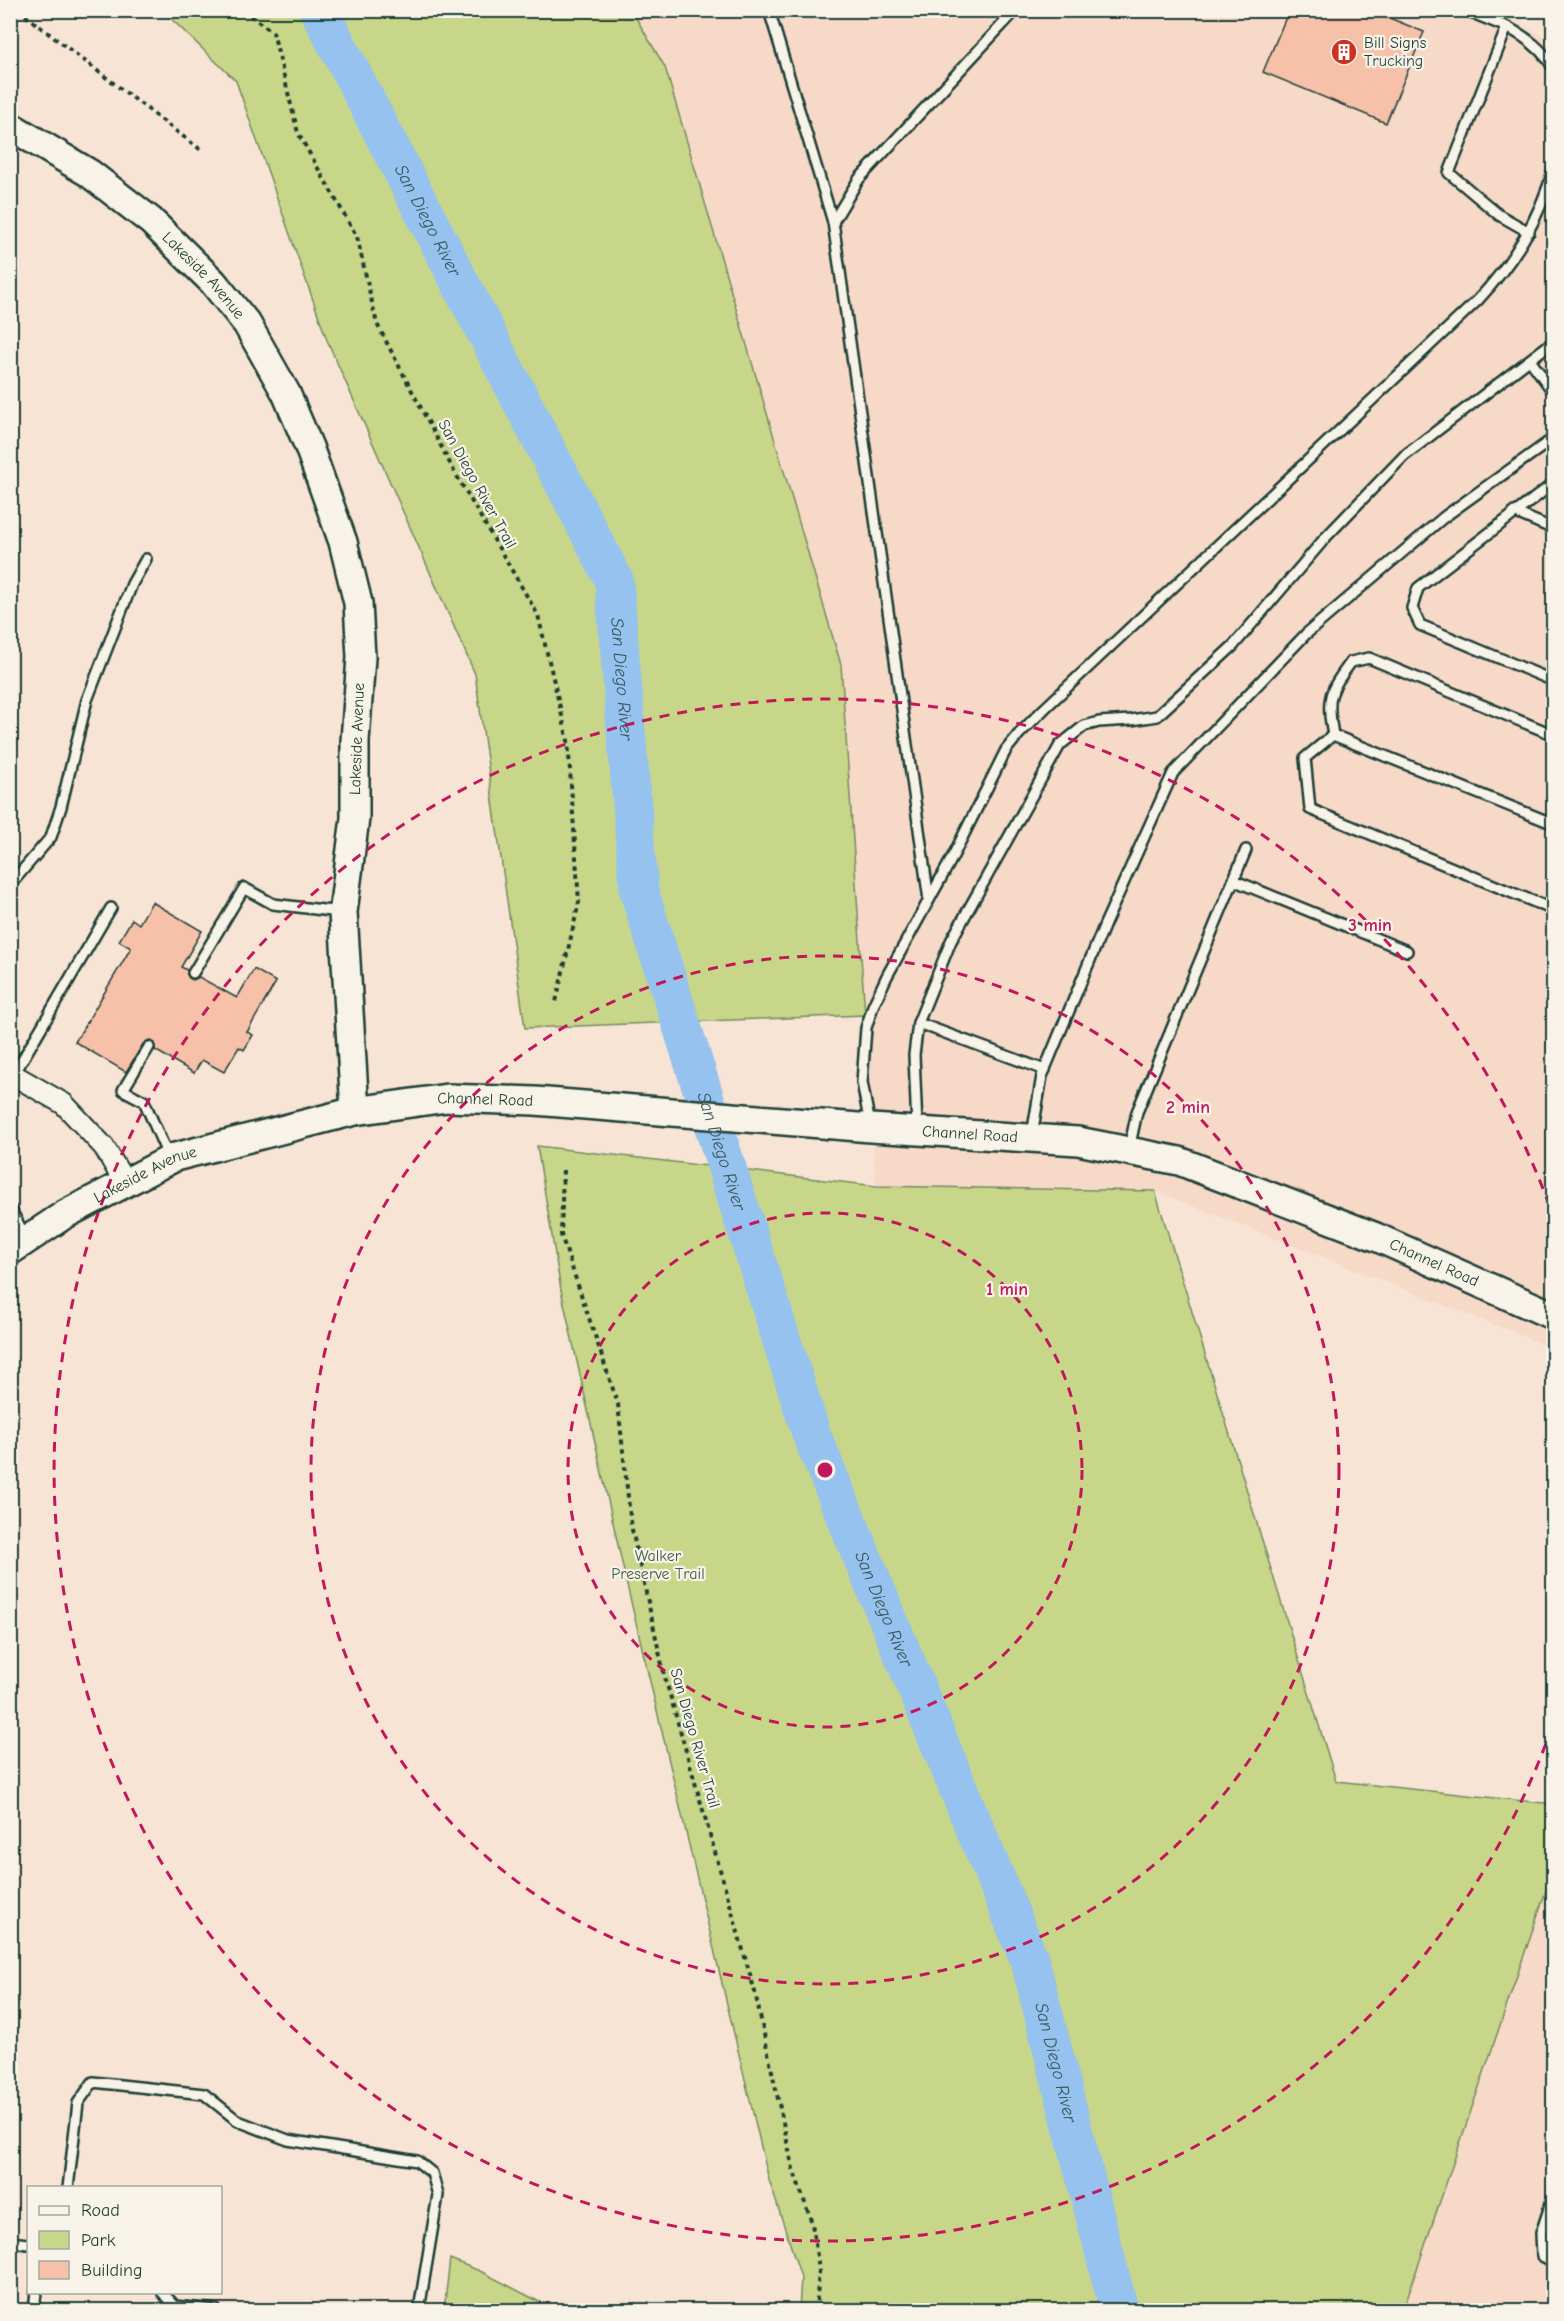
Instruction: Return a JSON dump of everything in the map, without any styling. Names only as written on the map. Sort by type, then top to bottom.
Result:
[{"type":"main road","name":"Lakeside Avenue","points":[[10,126],[98,179],[151,221],[213,282],[247,324],[286,393],[309,447],[343,542],[358,603],[361,657],[356,741],[355,818],[343,912],[355,1112],[169,1160],[64,1215],[19,1246]]},
{"type":"main road","name":"Channel Road","points":[[355,1112],[447,1098],[561,1103],[871,1128],[1078,1141],[1179,1161],[1376,1237],[1554,1316]]},
{"type":"street","points":[[12,1076],[64,1104],[104,1147],[125,1183]]},
{"type":"lane","points":[[769,10],[833,222],[929,900]]},
{"type":"lane","points":[[833,222],[859,179],[1016,10]]},
{"type":"lane","points":[[1465,10],[1525,36],[1538,48],[1554,69]]},
{"type":"lane","points":[[1507,27],[1449,173],[1499,215],[1529,232]]},
{"type":"lane","points":[[871,1128],[862,1082],[866,1028],[887,976],[1006,750],[1019,734],[1478,300],[1507,267],[1529,232],[1545,197],[1554,168]]},
{"type":"lane","points":[[917,1130],[914,1063],[918,1023],[951,941],[1060,745],[1084,726],[1099,722],[1157,716],[1233,646],[1326,537],[1404,456],[1554,341]]},
{"type":"lane","points":[[1530,360],[1554,393]]},
{"type":"lane","points":[[1032,1138],[1045,1070],[1105,924],[1173,773],[1306,634],[1444,517],[1554,438]]},
{"type":"lane","points":[[1554,483],[1418,588],[1412,608],[1420,625],[1554,681]]},
{"type":"lane","points":[[1514,512],[1554,529]]},
{"type":"lane","points":[[10,885],[51,837],[61,807],[87,700],[132,584],[146,559]]},
{"type":"lane","points":[[1333,735],[1328,708],[1334,685],[1351,662],[1369,658],[1554,735]]},
{"type":"lane","points":[[1333,735],[1554,824]]},
{"type":"lane","points":[[1333,735],[1305,758],[1310,809],[1554,910]]},
{"type":"lane","points":[[1128,1151],[1137,1112],[1246,850]]},
{"type":"lane","points":[[1233,880],[1407,951]]},
{"type":"lane","points":[[193,973],[244,888],[273,904],[343,912]]},
{"type":"lane","points":[[12,1076],[111,908]]},
{"type":"lane","points":[[918,1023],[1045,1070]]},
{"type":"lane","points":[[149,1047],[123,1089],[144,1101],[169,1160]]},
{"type":"lane","points":[[10,1208],[19,1246]]},
{"type":"lane","points":[[68,2186],[78,2103],[93,2082],[204,2094],[238,2121],[288,2140],[417,2161],[432,2173],[438,2195],[419,2310]]},
{"type":"lane","points":[[1554,2194],[1541,2233],[1542,2256],[1554,2262]]},
{"type":"lane","points":[[10,2242],[27,2244]]},
{"type":"lane","points":[[34,2310],[36,2294]]},
{"type":"lane","points":[[164,2294],[174,2306],[216,2310]]},
{"type":"path","points":[[18,10],[201,150]]},
{"type":"path","name":"San Diego River Trail","points":[[243,10],[273,32],[298,133],[357,237],[377,324],[455,474],[538,615],[568,741],[579,902],[556,1002]]},
{"type":"path","name":"San Diego River Trail","points":[[563,1170],[561,1236],[618,1404],[631,1525],[664,1674],[755,1992],[793,2169],[812,2223],[819,2270],[816,2310]]},
{"type":"shaded area","points":[[1487,10],[1553,41],[1553,1348],[1155,1191],[876,1186],[841,665],[665,67],[632,11]]},
{"type":"shaded area","points":[[1553,1870],[1553,2310],[1403,2310]]},
{"type":"green space","points":[[163,11],[632,11],[665,67],[841,665],[865,1015],[525,1028],[475,674],[327,340],[236,81]]},
{"type":"green space","name":"Walker Preserve Trail","points":[[537,1146],[876,1186],[1155,1191],[1336,1781],[1553,1804],[1553,1870],[1403,2310],[799,2310],[801,2277],[769,2180],[627,1585],[561,1290]]},
{"type":"green space","points":[[450,2259],[482,2272],[555,2310],[444,2310]]},
{"type":"building","name":"Bill Signs Trucking","points":[[1289,10],[1370,10],[1424,32],[1386,123],[1263,72]]},
{"type":"building","points":[[152,902],[202,931],[181,967],[187,970],[189,978],[193,980],[199,977],[237,998],[254,969],[276,982],[247,1032],[253,1035],[244,1050],[239,1047],[224,1072],[202,1060],[194,1073],[155,1050],[155,1043],[149,1040],[143,1044],[126,1072],[75,1042],[131,948],[119,941],[132,919],[139,924]]},
{"type":"waterway","name":"San Diego River","points":[[319,10],[614,580],[639,891],[812,1436],[1030,1961],[1119,2310]]},
{"type":"place","name":"Bill Signs Trucking","points":[[1344,52]]}]
